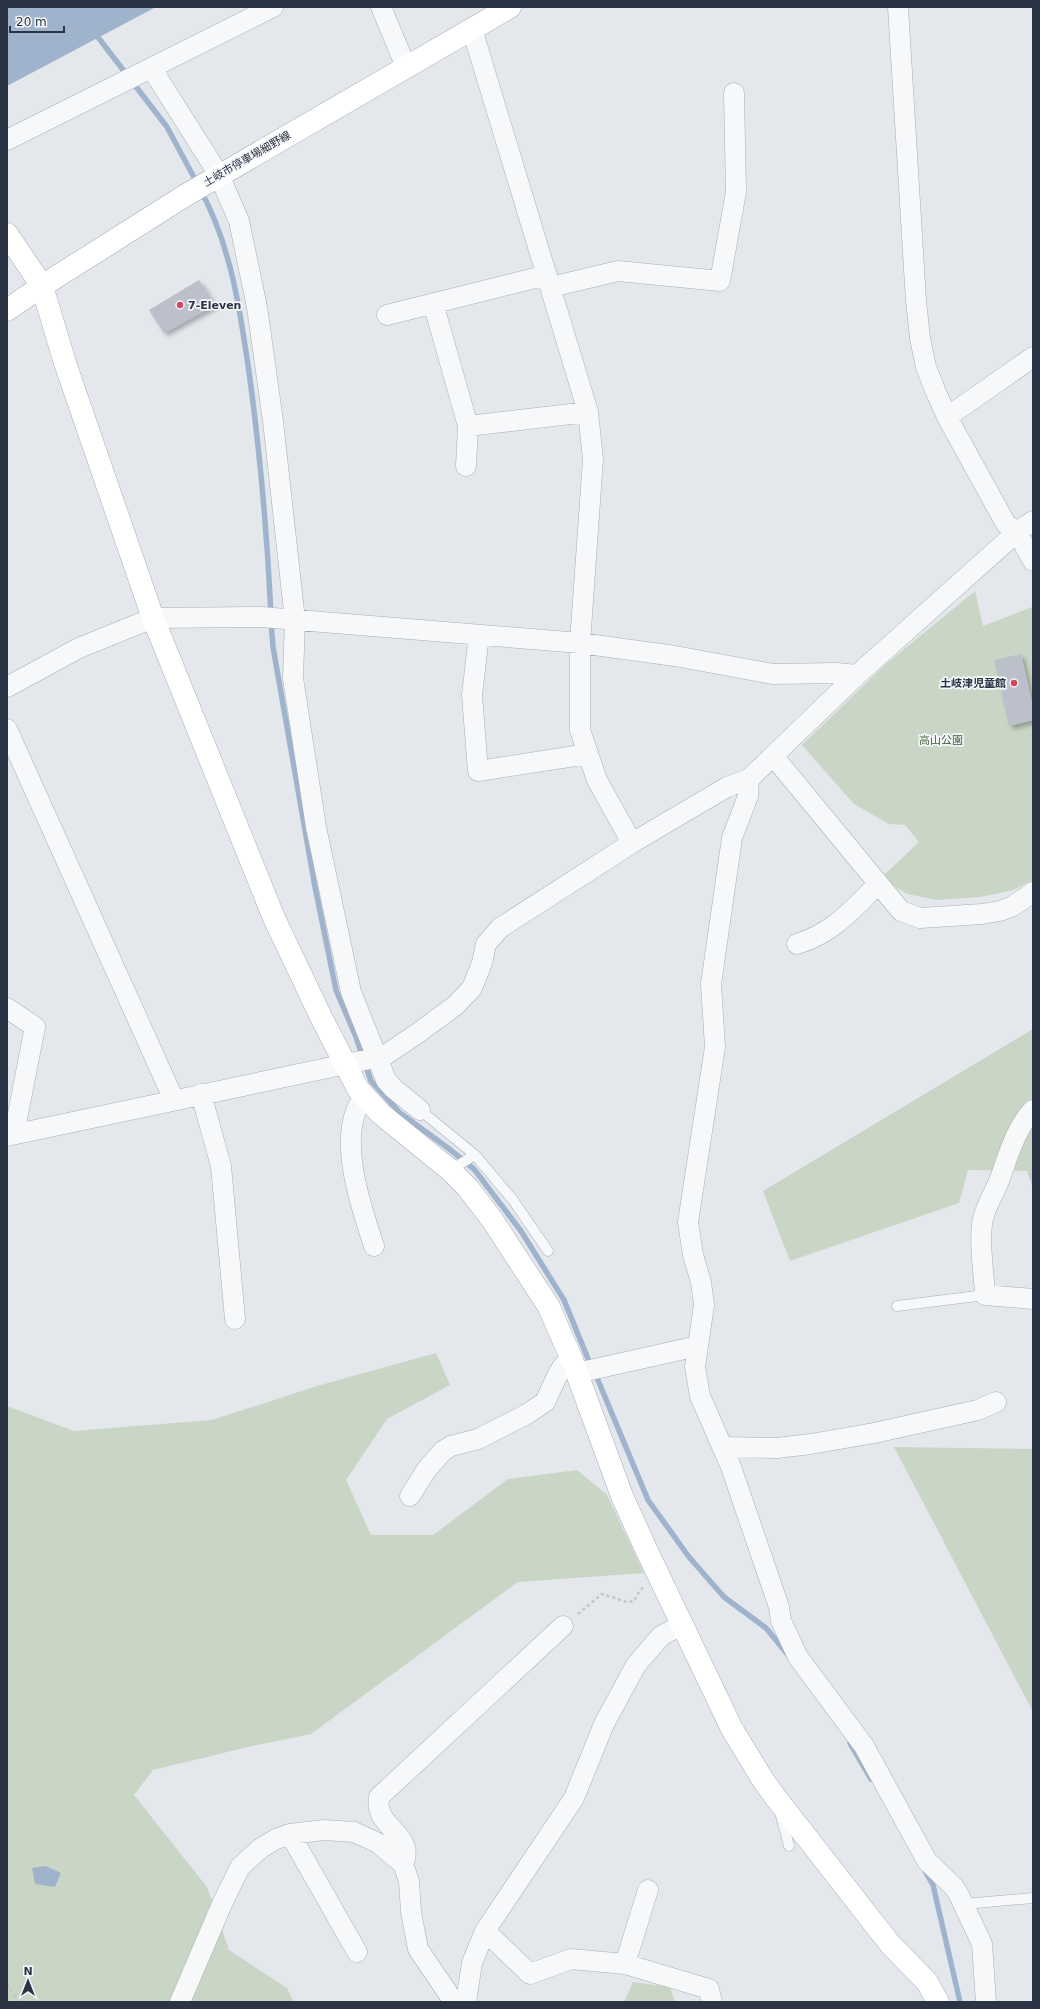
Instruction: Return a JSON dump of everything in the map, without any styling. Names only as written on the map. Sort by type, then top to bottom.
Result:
[{"type":"street","points":[[7,140],[273,7]]},
{"type":"street","points":[[381,7],[406,67]]},
{"type":"street","name":"土岐市停車場細野線","points":[[7,310],[42,286],[186,195],[510,7]]},
{"type":"street","points":[[898,7],[918,323],[926,367],[947,417],[1006,524],[1017,532],[1033,561]]},
{"type":"street","points":[[472,29],[588,412],[593,459],[580,643],[580,730],[597,780],[632,843]]},
{"type":"street","points":[[146,71],[215,178],[239,221],[257,307],[273,421],[290,619],[293,678],[316,827],[351,992],[363,1061],[358,1089],[381,1114],[450,1170],[468,1188],[521,1262],[549,1307],[578,1368],[622,1496],[658,1575],[732,1728],[763,1780],[776,1798],[926,1992],[938,2002]]},
{"type":"street","points":[[387,315],[433,303],[549,281],[618,271],[720,281],[736,192],[734,93]]},
{"type":"street","points":[[7,234],[42,286],[65,363],[153,618],[274,918],[321,1017],[363,1061],[420,1110]]},
{"type":"street","points":[[433,303],[468,426],[466,466]]},
{"type":"street","points":[[947,417],[1033,357]]},
{"type":"street","points":[[468,426],[588,412]]},
{"type":"street","points":[[7,1008],[35,1027],[11,1135],[384,1056],[418,1033],[456,1004],[472,988],[482,963],[486,944],[500,928],[632,843],[727,787],[749,780],[857,675],[1017,532],[1033,521]]},
{"type":"street","points":[[7,687],[79,648],[153,618],[261,617],[290,619],[580,643],[675,656],[773,674],[836,673],[857,675]]},
{"type":"street","points":[[479,635],[472,695],[478,771],[588,754]]},
{"type":"street","points":[[7,729],[174,1100]]},
{"type":"street","points":[[774,757],[901,911],[920,918],[941,918],[1000,911],[1013,906],[1033,892]]},
{"type":"street","points":[[749,780],[748,796],[732,838],[712,984],[715,1046],[688,1222],[693,1255],[701,1282],[704,1305],[695,1367],[700,1396],[722,1447],[779,1607],[781,1621],[798,1657],[864,1746],[927,1862],[954,1887],[964,1904],[982,1944],[986,2002]]},
{"type":"street","points":[[797,944],[824,934],[836,925],[878,884]]},
{"type":"street","points":[[201,1094],[221,1166],[235,1319]]},
{"type":"street","points":[[364,1097],[358,1105],[354,1117],[351,1144],[354,1181],[374,1246]]},
{"type":"street","points":[[1033,1110],[1025,1118],[1016,1135],[998,1183],[984,1212],[982,1233],[985,1295],[1033,1299]]},
{"type":"street","points":[[410,1496],[427,1469],[443,1451],[451,1446],[478,1439],[527,1414],[545,1402],[563,1366],[578,1368],[604,1367],[698,1346]]},
{"type":"street","points":[[722,1447],[777,1448],[827,1441],[880,1432],[978,1410],[996,1402]]},
{"type":"street","points":[[466,2002],[472,1962],[485,1931],[574,1798],[604,1724],[636,1665],[661,1636],[683,1624]]},
{"type":"street","points":[[403,1864],[407,1856],[405,1844],[380,1814],[377,1806],[379,1797],[563,1626]]},
{"type":"street","points":[[180,2002],[240,1867],[261,1848],[276,1839],[290,1834],[324,1830],[354,1832],[378,1843],[403,1864],[409,1881],[411,1912],[418,1949],[454,2002]]},
{"type":"street","points":[[290,1834],[357,1952]]},
{"type":"street","points":[[625,1964],[648,1890]]},
{"type":"street","points":[[485,1931],[530,1974],[571,1959],[625,1964],[709,1989],[712,2002]]},
{"type":"lane","points":[[420,1110],[475,1155],[513,1200],[548,1251]]},
{"type":"lane","points":[[450,1170],[475,1155]]},
{"type":"lane","points":[[897,1306],[985,1295]]},
{"type":"lane","points":[[776,1798],[789,1846]]},
{"type":"lane","points":[[964,1904],[1033,1898]]},
{"type":"path","points":[[563,1626],[602,1594],[627,1602],[634,1601],[640,1590],[651,1585],[658,1575]]},
{"type":"path","points":[[7,1984],[18,2000],[23,2002]]},
{"type":"green space","name":"高山公園","points":[[975,591],[983,626],[1032,607],[1033,880],[1013,890],[980,897],[937,900],[907,894],[881,878],[919,842],[905,825],[889,824],[854,804],[802,745],[886,664]]},
{"type":"green space","points":[[1033,1029],[1033,1188],[1027,1171],[968,1170],[959,1203],[790,1261],[763,1191]]},
{"type":"green space","points":[[436,1353],[450,1385],[387,1419],[346,1480],[371,1535],[433,1535],[508,1479],[577,1470],[607,1495],[644,1573],[518,1582],[311,1734],[248,1747],[153,1770],[134,1795],[207,1887],[229,1950],[287,1988],[294,2002],[7,2002],[7,1406],[74,1431],[212,1420],[317,1386]]},
{"type":"green space","points":[[894,1447],[1033,1449],[1033,1712]]},
{"type":"green space","points":[[633,1982],[670,1987],[675,2002],[624,2002]]},
{"type":"water","points":[[7,7],[156,7],[7,86]]},
{"type":"water","points":[[46,1866],[61,1873],[55,1887],[35,1884],[32,1868]]},
{"type":"building","points":[[199,280],[215,305],[164,333],[149,310]]},
{"type":"building","name":"土岐津児童館","points":[[1021,654],[1033,707],[1033,720],[1009,726],[994,660]]},
{"type":"waterway","points":[[94,32],[167,127],[197,183]]},
{"type":"waterway","points":[[201,191],[220,234],[227,256],[242,325],[260,462],[271,614]]},
{"type":"waterway","points":[[271,622],[273,647],[315,887],[336,990],[356,1037],[371,1081],[400,1113],[474,1169],[521,1231],[564,1300],[591,1366]]},
{"type":"waterway","points":[[595,1373],[648,1500],[689,1557],[724,1597],[766,1628],[788,1655]]},
{"type":"waterway","points":[[850,1743],[871,1779]]},
{"type":"waterway","points":[[924,1869],[933,1885],[960,2002]]},
{"type":"place","name":"7-Eleven","points":[[180,305]]},
{"type":"place","name":"土岐津児童館","points":[[1014,683]]}]
